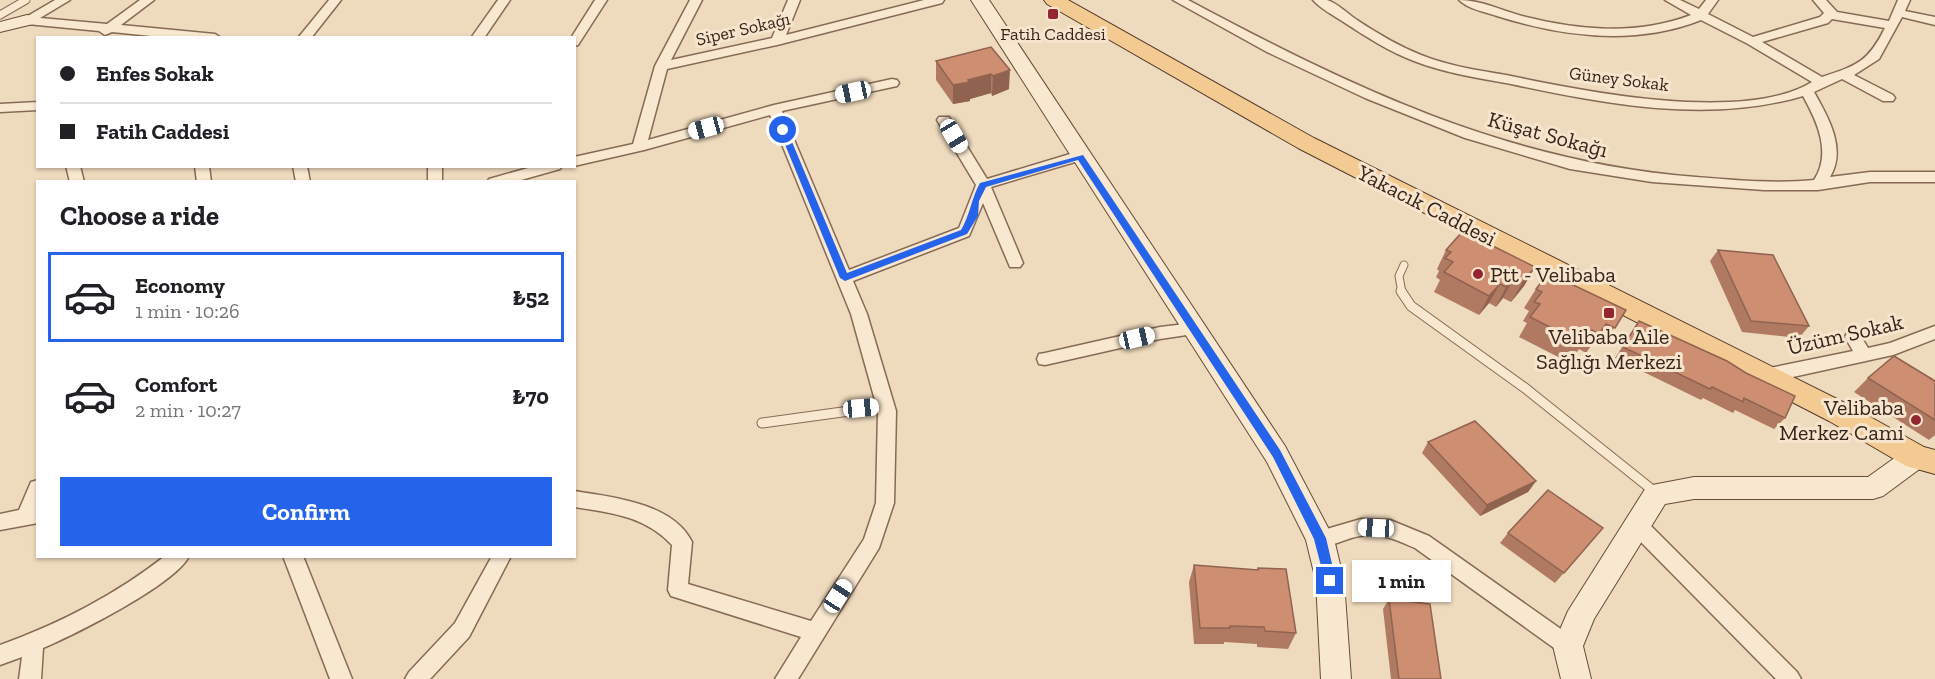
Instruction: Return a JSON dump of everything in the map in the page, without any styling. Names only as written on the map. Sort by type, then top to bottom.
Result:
[{"type":"main road","name":"Yakacık Caddesi","points":[[1054,0],[1306,143],[1839,413],[1926,460]]},
{"type":"street","points":[[0,27],[27,20],[64,0]]},
{"type":"street","points":[[103,33],[148,0]]},
{"type":"street","points":[[306,36],[335,0]]},
{"type":"street","points":[[478,36],[504,0]]},
{"type":"street","points":[[576,39],[601,0]]},
{"type":"street","points":[[639,147],[661,66],[696,0]]},
{"type":"street","points":[[777,41],[794,0]]},
{"type":"street","name":"Siper Sokağı","points":[[661,66],[777,41],[938,0]]},
{"type":"street","points":[[980,0],[1276,454],[1320,538],[1330,581],[1336,679]]},
{"type":"street","name":"Küşat Sokağı","points":[[1179,0],[1328,77],[1471,135],[1570,164],[1627,175],[1724,183],[1818,185],[1850,179],[1935,177]]},
{"type":"street","name":"Güney Sokak","points":[[1319,0],[1369,34],[1418,58],[1451,68],[1549,88],[1664,104],[1696,106],[1762,101],[1807,90],[1821,82],[1844,75],[1875,56],[1904,0]]},
{"type":"street","points":[[1671,0],[1752,41],[1821,82]]},
{"type":"street","points":[[1471,3],[1531,23],[1595,31],[1663,29],[1700,15],[1712,0]]},
{"type":"street","points":[[1819,0],[1831,15],[1891,25]]},
{"type":"street","points":[[1899,13],[1935,21]]},
{"type":"street","points":[[1752,41],[1824,20],[1831,15]]},
{"type":"street","points":[[27,20],[103,33],[170,36]]},
{"type":"street","points":[[1844,75],[1888,98]]},
{"type":"street","points":[[576,162],[639,147],[774,109],[892,83]]},
{"type":"street","points":[[1807,90],[1826,127],[1829,150],[1829,166],[1818,185]]},
{"type":"street","points":[[0,108],[36,106]]},
{"type":"street","points":[[774,109],[859,314],[886,406],[885,503],[872,542],[786,679]]},
{"type":"street","points":[[944,120],[983,185],[1015,263]]},
{"type":"street","points":[[845,278],[964,232],[974,216],[975,201],[983,185],[1080,156]]},
{"type":"street","points":[[504,180],[538,173]]},
{"type":"street","points":[[1046,359],[1160,333],[1194,329]]},
{"type":"street","name":"Üzüm Sokak","points":[[1765,376],[1893,349],[1935,332]]},
{"type":"street","points":[[1853,338],[1863,354]]},
{"type":"street","points":[[1576,679],[1568,646],[1582,611],[1658,494],[1694,488],[1873,488],[1926,460]]},
{"type":"street","points":[[0,522],[31,516],[36,496]]},
{"type":"street","points":[[576,499],[626,507],[666,525],[682,542],[678,590],[816,632]]},
{"type":"street","points":[[1638,526],[1790,679]]},
{"type":"street","points":[[1320,538],[1361,527],[1390,528],[1422,542],[1568,646]]},
{"type":"street","points":[[0,656],[33,644],[87,618],[166,568],[178,558]]},
{"type":"street","points":[[294,558],[341,679]]},
{"type":"street","points":[[416,679],[462,630],[499,558]]},
{"type":"street","points":[[30,679],[33,644]]},
{"type":"lane","points":[[0,15],[26,0]]},
{"type":"lane","points":[[1404,265],[1398,282],[1399,289],[1412,306],[1525,388],[1658,494]]},
{"type":"lane","points":[[762,423],[886,406]]},
{"type":"building","points":[[991,47],[1010,70],[953,85],[936,61]]},
{"type":"building","points":[[1463,231],[1535,267],[1522,283],[1514,278],[1506,287],[1500,284],[1489,296],[1444,272],[1453,262],[1445,258],[1451,252],[1446,250]]},
{"type":"building","points":[[1718,250],[1773,255],[1809,326],[1751,321]]},
{"type":"building","points":[[1548,273],[1626,310],[1615,328],[1606,324],[1599,334],[1592,330],[1583,344],[1530,317],[1540,304],[1534,302],[1542,292],[1536,289]]},
{"type":"building","points":[[1639,321],[1727,361],[1746,373],[1795,396],[1785,418],[1744,398],[1743,402],[1712,387],[1710,389],[1623,347]]},
{"type":"building","points":[[1894,356],[1935,381],[1935,420],[1868,378]]},
{"type":"building","points":[[1475,421],[1536,481],[1487,505],[1428,442]]},
{"type":"building","points":[[1548,490],[1603,528],[1564,573],[1508,533]]},
{"type":"building","points":[[1194,565],[1258,570],[1258,568],[1286,569],[1296,633],[1265,631],[1264,627],[1200,628]]},
{"type":"building","points":[[1389,599],[1430,604],[1441,679],[1399,679]]},
{"type":"place","name":"Fatih Caddesi","points":[[1053,14]]},
{"type":"place","name":"Ptt - Velibaba","points":[[1478,274]]},
{"type":"place","name":"Velibaba Aile Sağlığı Merkezi","points":[[1609,313]]},
{"type":"place","name":"Velibaba Merkez Cami","points":[[1916,420]]},
{"type":"route","points":[[783,130],[845,278],[964,232],[974,216],[975,201],[983,185],[1080,156],[1276,454],[1320,538],[1330,581]]}]
